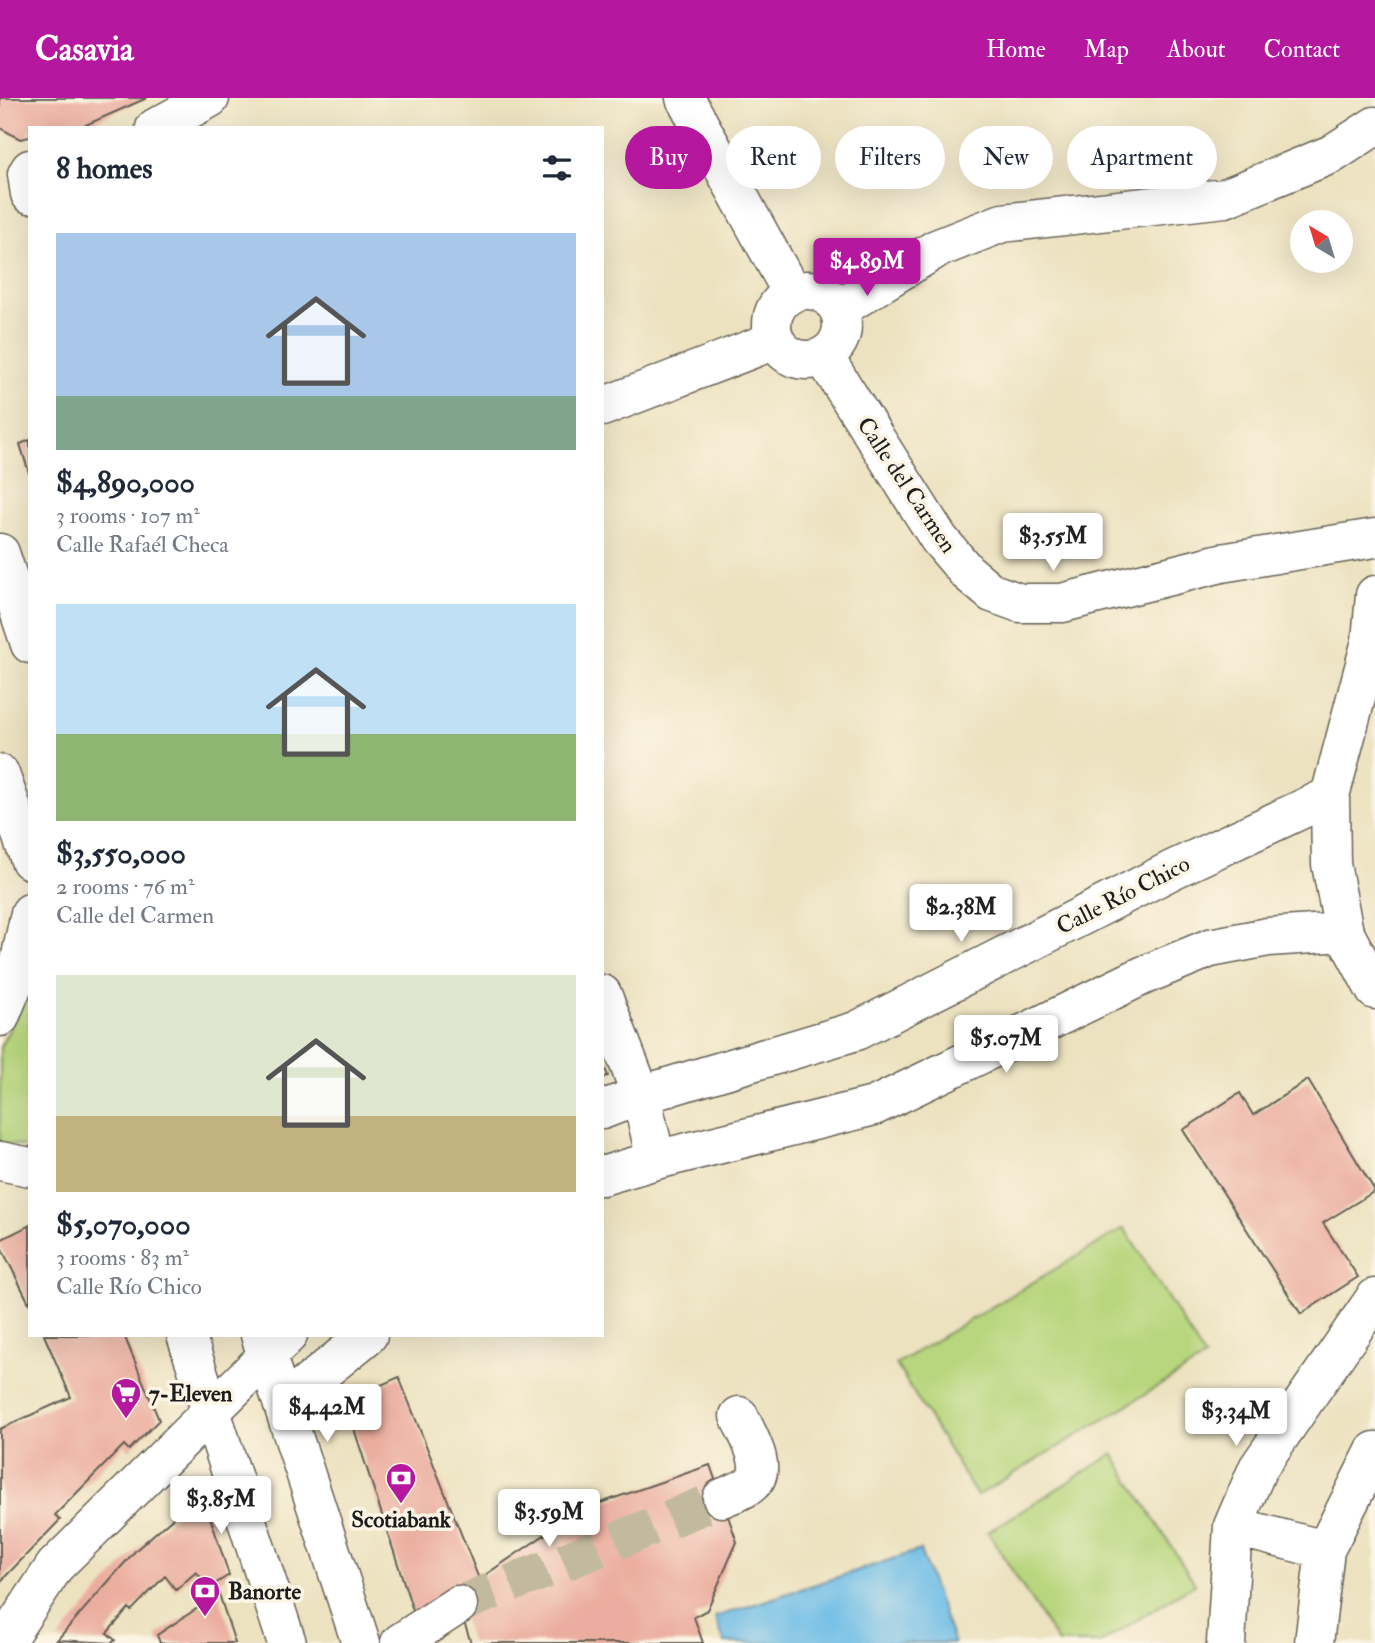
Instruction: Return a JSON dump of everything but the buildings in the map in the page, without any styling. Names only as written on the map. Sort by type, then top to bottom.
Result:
[{"type":"street","points":[[159,126],[210,98]]},
{"type":"street","points":[[685,98],[792,293]]},
{"type":"street","points":[[839,309],[936,249],[1002,223],[1225,198],[1332,154],[1375,126]]},
{"type":"street","points":[[819,291],[831,298],[839,309],[843,322],[841,336],[835,348],[824,357],[796,359],[783,352],[775,340],[774,314],[781,302],[792,293],[819,291]]},
{"type":"street","points":[[604,406],[775,340]]},
{"type":"street","name":"Calle del Carmen","points":[[824,357],[939,539],[967,572],[992,593],[1020,603],[1062,603],[1221,563],[1375,538]]},
{"type":"street","points":[[0,553],[28,635]]},
{"type":"street","points":[[1375,595],[1373,641],[1330,796],[1331,864],[1344,932],[1375,990]]},
{"type":"street","points":[[0,774],[28,854]]},
{"type":"street","name":"Calle Río Chico","points":[[604,1110],[642,1102],[856,1031],[1174,869],[1330,796]]},
{"type":"street","points":[[0,1017],[18,975],[28,923]]},
{"type":"street","points":[[604,1175],[655,1155],[874,1106],[1142,976],[1210,948],[1268,937],[1344,932]]},
{"type":"street","points":[[604,999],[642,1102],[655,1155]]},
{"type":"street","points":[[0,1161],[28,1167]]},
{"type":"street","points":[[1226,1643],[1233,1526],[1258,1468],[1375,1298]]},
{"type":"street","points":[[187,1337],[287,1643]]},
{"type":"street","points":[[283,1404],[366,1337]]},
{"type":"street","points":[[4,1643],[55,1566],[211,1410],[272,1342]]},
{"type":"street","points":[[272,1342],[283,1404],[360,1643]]},
{"type":"street","points":[[722,1498],[751,1485],[758,1476],[759,1463],[739,1416]]},
{"type":"street","points":[[1314,1643],[1325,1550],[1375,1451]]},
{"type":"street","points":[[1233,1526],[1325,1550]]},
{"type":"green space","points":[[28,977],[28,1148],[0,1142],[0,1047],[13,1022]]},
{"type":"green space","points":[[1124,1228],[1205,1358],[977,1496],[896,1364]]},
{"type":"green space","points":[[1113,1454],[1195,1584],[1100,1643],[1058,1643],[988,1532]]},
{"type":"water","points":[[920,1550],[954,1643],[725,1643],[715,1617]]},
{"type":"tunnel","points":[[458,1605],[722,1498]]},
{"type":"place","name":"7-Eleven","points":[[126,1420]]},
{"type":"place","name":"Scotiabank","points":[[401,1505]]},
{"type":"place","name":"Banorte","points":[[205,1618]]}]
